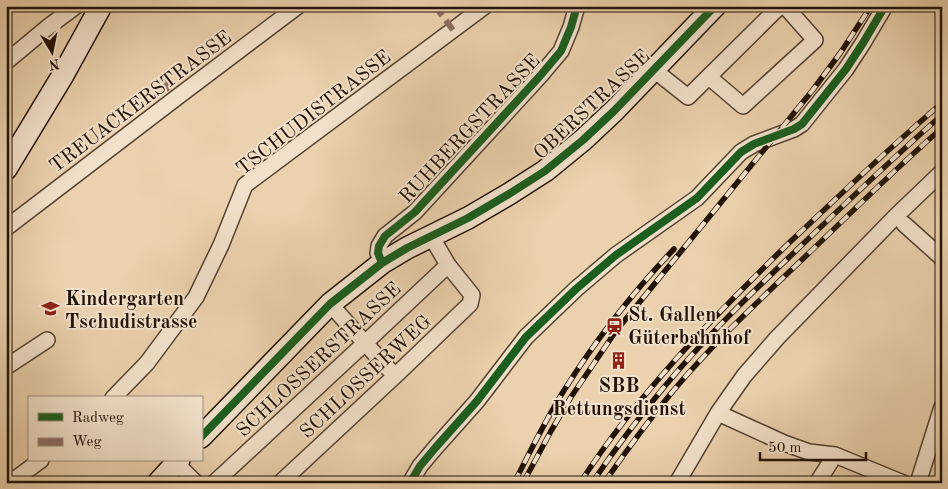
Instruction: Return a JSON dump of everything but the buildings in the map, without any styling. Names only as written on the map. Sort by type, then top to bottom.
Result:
[{"type":"street","points":[[6,62],[76,6]]},
{"type":"street","name":"TREUACKERSTRASSE","points":[[6,228],[298,6]]},
{"type":"street","name":"TSCHUDISTRASSE","points":[[115,396],[147,363],[196,298],[221,245],[245,185],[485,6]]},
{"type":"street","name":"RUHBERGSTRASSE","points":[[382,263],[378,253],[385,236],[414,212],[562,51],[577,6]]},
{"type":"street","name":"OBERSTRASSE","points":[[202,436],[330,304],[382,263],[468,218],[545,171],[583,140],[614,111],[715,6]]},
{"type":"street","points":[[654,70],[688,97],[780,6]]},
{"type":"street","points":[[709,77],[743,106],[815,40],[785,6]]},
{"type":"street","points":[[410,483],[420,466],[477,401],[526,337],[576,289],[616,255],[697,198],[741,152],[754,144],[794,130],[802,124],[846,69],[885,6]]},
{"type":"street","points":[[6,170],[64,75],[94,8]]},
{"type":"street","points":[[677,483],[718,413],[744,376],[777,338],[896,216],[942,172]]},
{"type":"street","points":[[904,224],[942,258]]},
{"type":"street","points":[[431,236],[448,265]]},
{"type":"street","name":"SCHLOSSERWEG","points":[[280,483],[470,304],[472,295],[448,265]]},
{"type":"street","name":"SCHLOSSERSTRASSE","points":[[214,483],[448,265]]},
{"type":"street","points":[[330,304],[395,376]]},
{"type":"street","points":[[6,367],[47,340]]},
{"type":"street","points":[[918,483],[942,407]]},
{"type":"street","points":[[718,413],[784,444],[809,452],[835,454],[903,483]]},
{"type":"street","points":[[817,483],[835,454]]},
{"type":"street","points":[[10,483],[38,462]]},
{"type":"street","points":[[158,483],[178,462],[196,483]]},
{"type":"railway","points":[[523,483],[571,397],[616,331],[812,91],[841,52],[871,6]]},
{"type":"railway","points":[[580,483],[627,417],[652,386],[706,327],[791,241],[942,103]]},
{"type":"railway","points":[[592,483],[627,433],[655,398],[716,330],[839,210],[942,115]]},
{"type":"railway","points":[[604,483],[673,391],[705,355],[908,158],[942,128]]},
{"type":"railway","points":[[514,483],[556,403],[575,373],[629,300],[674,249]]},
{"type":"marked path","points":[[435,6],[453,30]]},
{"type":"marked path","points":[[163,80],[172,92]]},
{"type":"cycle path","points":[[382,263],[378,253],[379,246],[385,236],[415,212],[561,51],[577,6]]},
{"type":"cycle path","points":[[202,436],[330,304],[382,263],[407,248],[468,218],[545,171],[583,140],[614,111],[715,6]]},
{"type":"cycle path","points":[[410,483],[420,466],[477,401],[526,337],[576,289],[616,255],[697,198],[741,152],[754,144],[794,129],[802,124],[846,69],[885,6]]},
{"type":"place","name":"Kindergarten Tschudistrasse","points":[[51,309]]},
{"type":"place","name":"St. Gallen Güterbahnhof","points":[[614,326]]},
{"type":"place","name":"SBB Rettungsdienst","points":[[619,361]]}]
